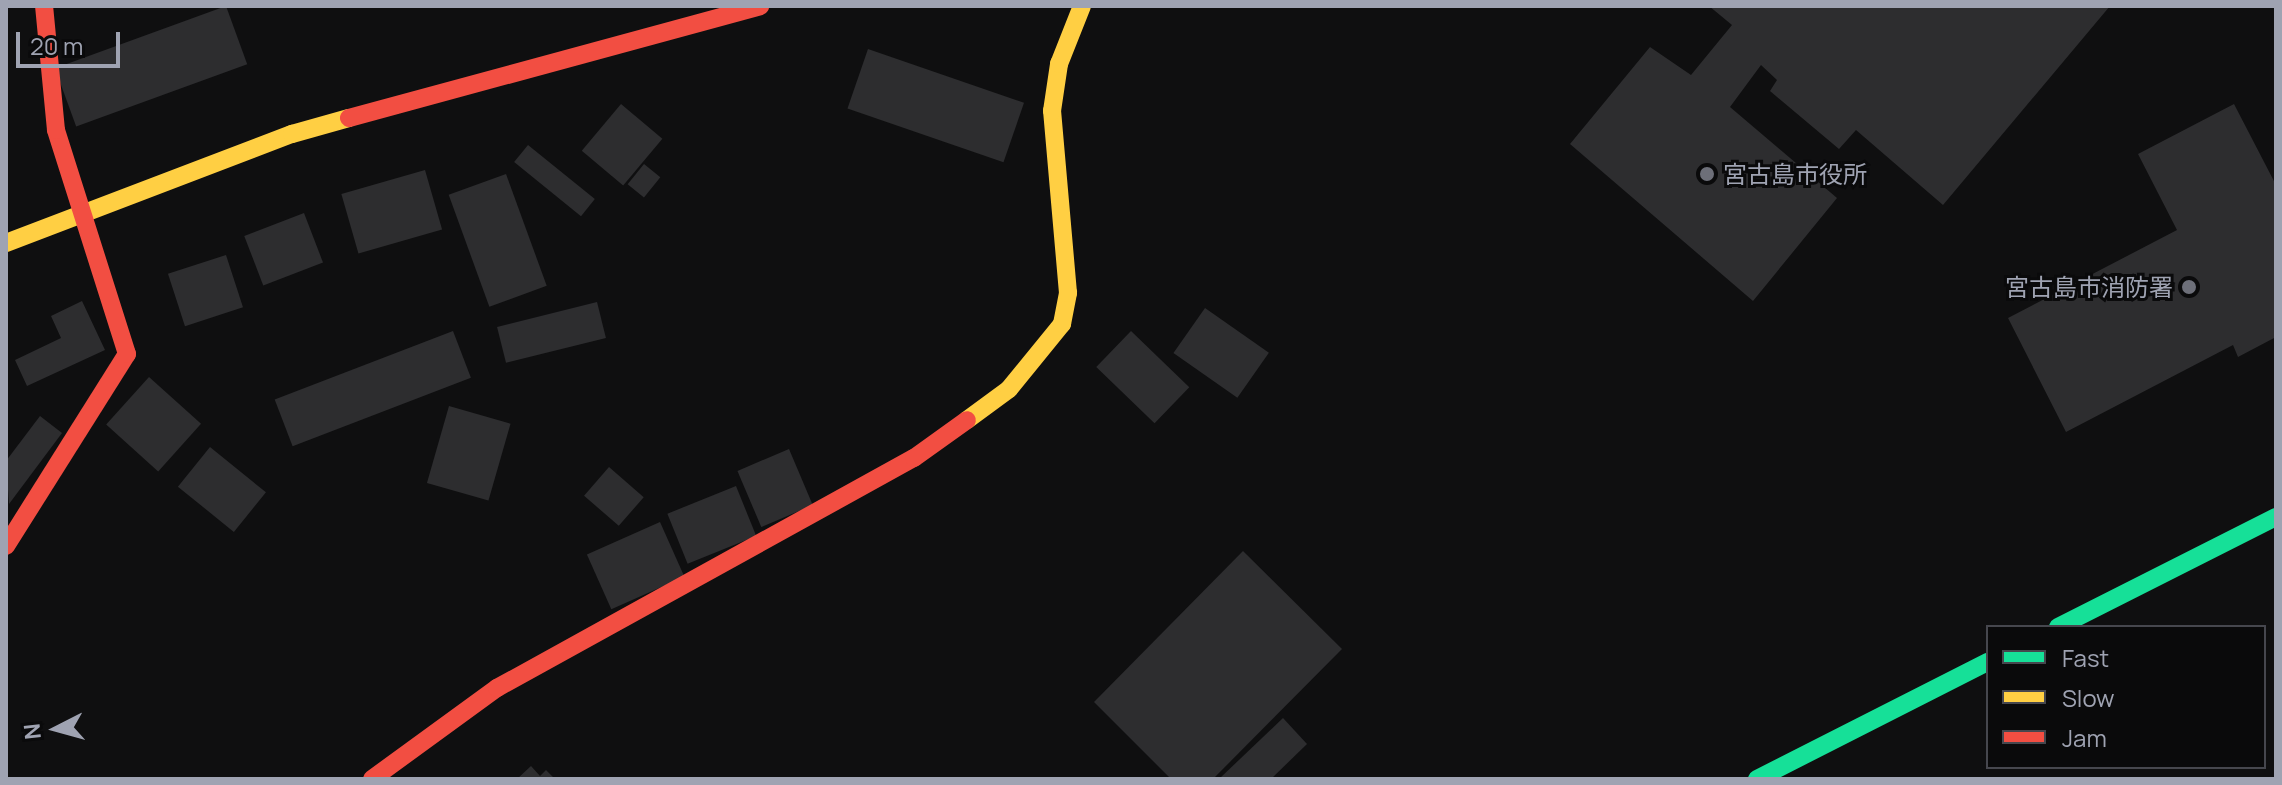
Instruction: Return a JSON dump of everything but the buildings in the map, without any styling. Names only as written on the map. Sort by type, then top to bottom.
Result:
[{"type":"street","points":[[6,546],[127,354],[79,212],[56,130],[44,6]]},
{"type":"street","points":[[6,243],[185,170],[421,95],[760,6]]},
{"type":"street","points":[[372,779],[497,688],[914,458],[1009,389],[1046,351],[1062,324],[1068,293],[1052,111],[1059,64],[1082,6]]},
{"type":"street","points":[[2062,625],[2276,517]]},
{"type":"street","points":[[1757,779],[1986,663]]},
{"type":"traffic: fast","points":[[2062,625],[2276,517]]},
{"type":"traffic: fast","points":[[1757,779],[1986,663]]},
{"type":"traffic: slow","points":[[967,420],[1009,389],[1062,324],[1068,293],[1052,111],[1059,64],[1082,6]]},
{"type":"traffic: slow","points":[[6,243],[292,134],[349,118]]},
{"type":"traffic: jam","points":[[6,546],[127,354],[56,130],[44,6]]},
{"type":"traffic: jam","points":[[349,118],[760,6]]},
{"type":"traffic: jam","points":[[372,779],[497,688],[914,458],[967,420]]},
{"type":"place","name":"宮古島市役所","points":[[1707,174]]},
{"type":"place","name":"宮古島市消防署","points":[[2189,287]]}]
